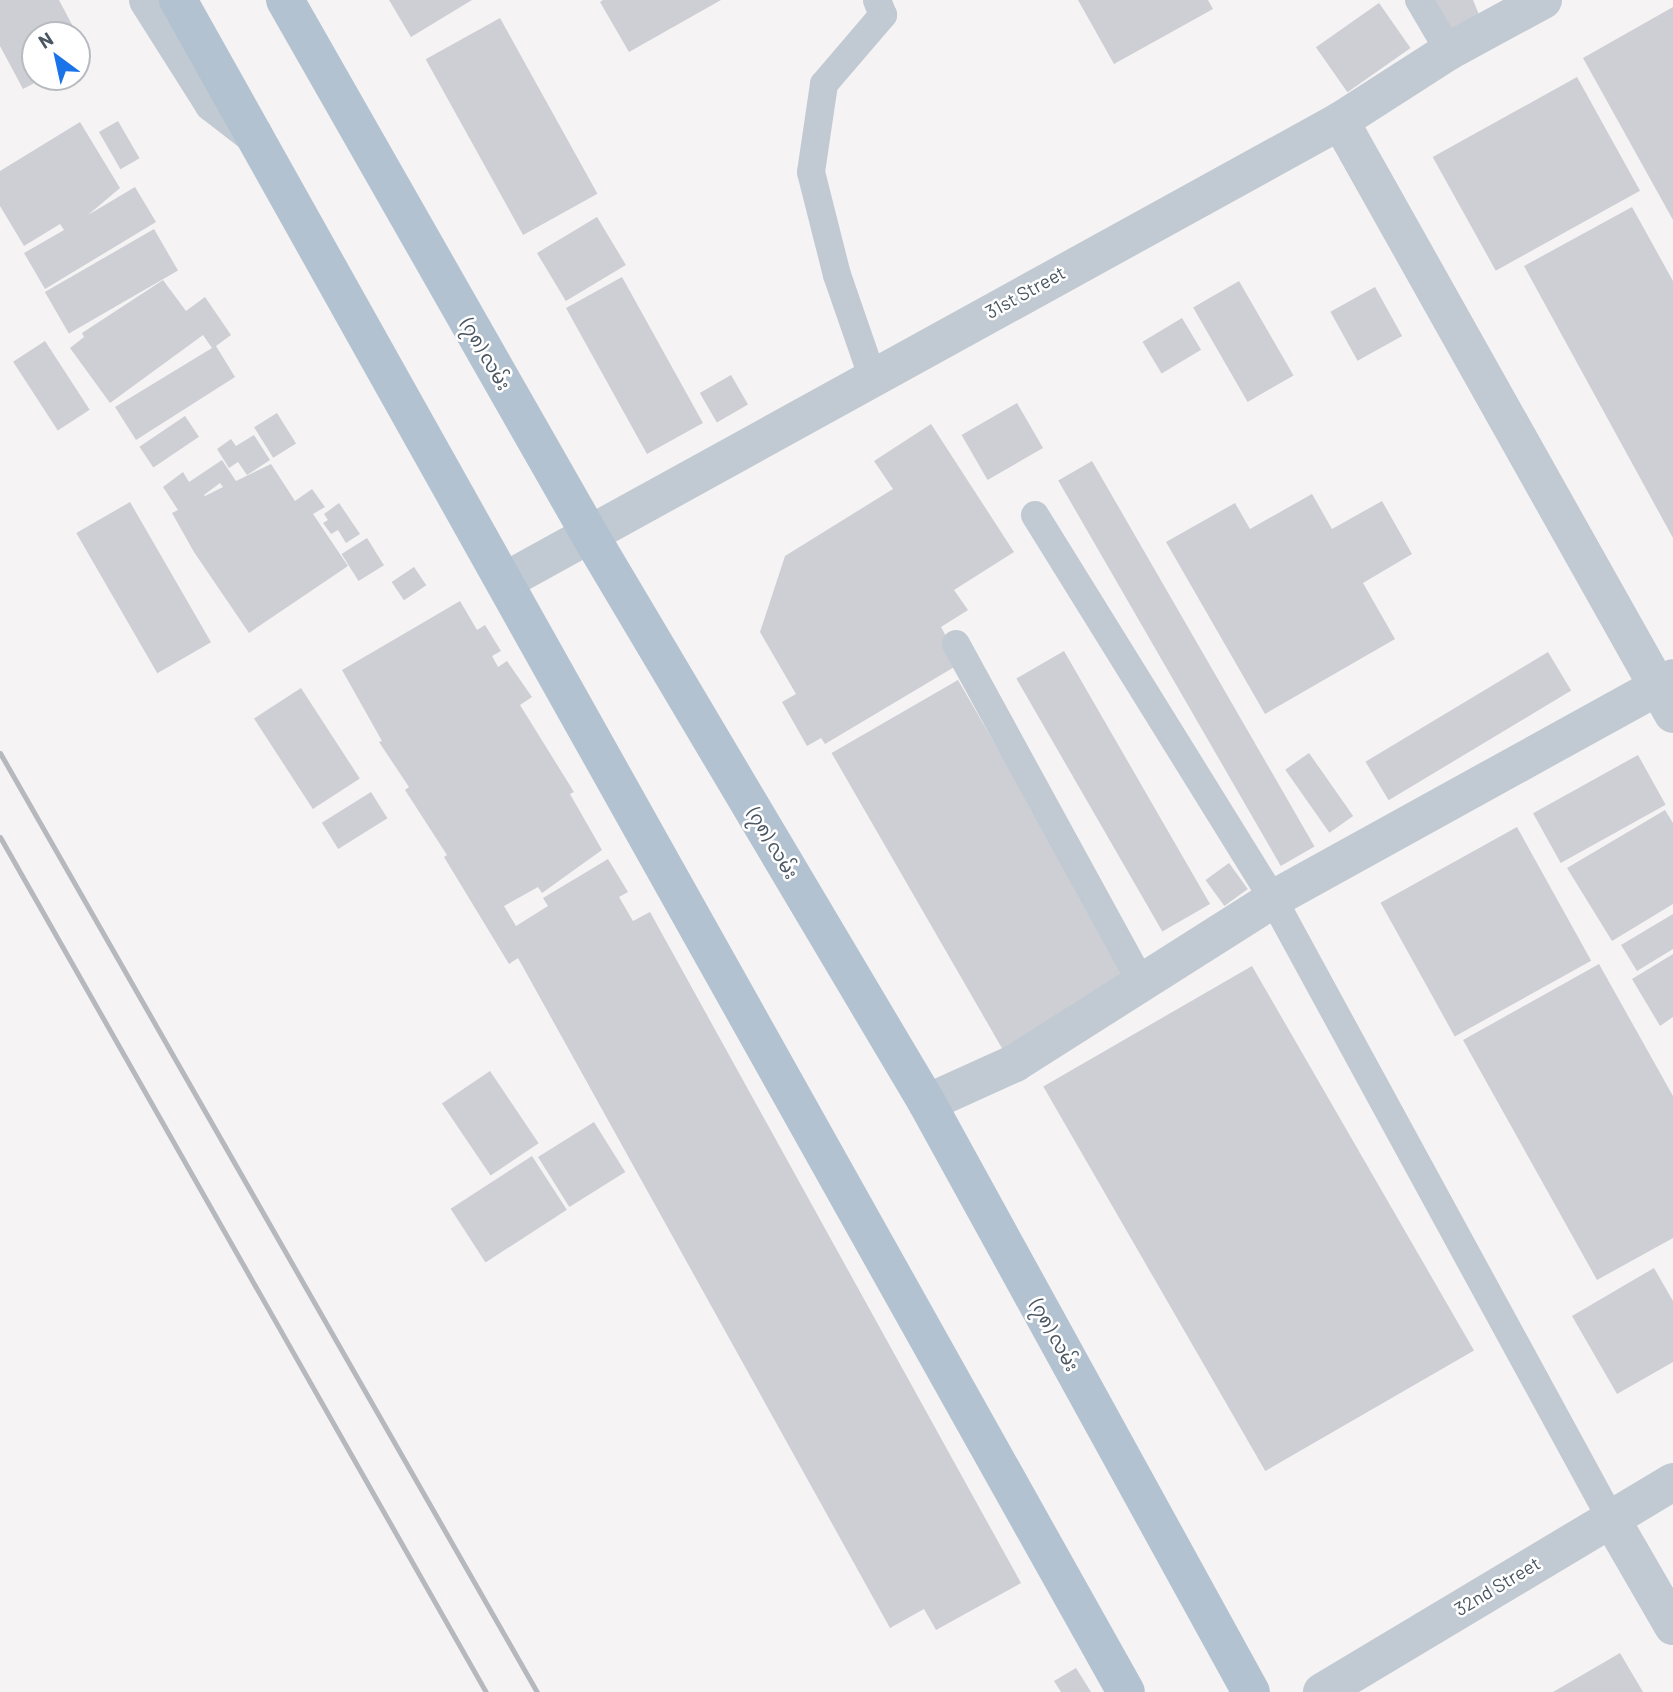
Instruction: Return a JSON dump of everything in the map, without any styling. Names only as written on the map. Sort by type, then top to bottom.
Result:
[{"type":"main road","points":[[178,0],[1126,1692]]},
{"type":"main road","name":"(၇၈) လမ်း","points":[[285,0],[591,537],[927,1103],[1251,1692]]},
{"type":"street","points":[[148,0],[213,103],[253,134]]},
{"type":"street","name":"31st Street","points":[[505,581],[591,537],[872,376],[1339,121],[1448,51],[1543,0]]},
{"type":"street","points":[[927,1103],[1015,1063],[1273,899],[1668,693],[1339,121]]},
{"type":"street","name":"32nd Street","points":[[1322,1692],[1610,1517],[1673,1482]]},
{"type":"street","points":[[1610,1517],[1673,1626]]},
{"type":"lane","points":[[872,376],[837,275],[811,172],[824,84],[883,15],[877,0]]},
{"type":"lane","points":[[1419,0],[1448,51]]},
{"type":"lane","points":[[1035,515],[1273,899],[1610,1517]]},
{"type":"lane","points":[[956,644],[1142,984]]},
{"type":"building","points":[[0,0],[59,0],[70,21],[21,21],[21,85],[0,46]]},
{"type":"building","points":[[389,0],[472,0],[411,37]]},
{"type":"building","points":[[721,0],[629,52],[600,2]]},
{"type":"building","points":[[1078,0],[1208,0],[1213,9],[1114,64]]},
{"type":"building","points":[[1431,0],[1473,0],[1480,17],[1445,32]]},
{"type":"building","points":[[1379,3],[1411,48],[1347,92],[1316,47]]},
{"type":"building","points":[[1673,7],[1673,220],[1583,58]]},
{"type":"building","points":[[500,18],[597,194],[523,235],[426,59]]},
{"type":"building","points":[[1577,77],[1640,191],[1496,271],[1433,157]]},
{"type":"building","points":[[118,121],[140,158],[120,169],[99,132]]},
{"type":"building","points":[[80,122],[120,188],[88,215],[135,187],[156,222],[45,289],[24,253],[64,230],[60,224],[24,246],[0,206],[0,171]]},
{"type":"building","points":[[1632,207],[1673,281],[1673,538],[1524,266]]},
{"type":"building","points":[[597,217],[626,265],[566,301],[537,253]]},
{"type":"building","points":[[154,229],[178,271],[69,334],[45,292]]},
{"type":"building","points":[[622,277],[703,423],[647,454],[566,308]]},
{"type":"building","points":[[163,280],[186,311],[205,297],[231,335],[216,346],[235,377],[136,440],[115,407],[212,348],[203,335],[110,403],[70,348],[84,337],[82,333]]},
{"type":"building","points":[[1239,281],[1294,375],[1248,402],[1193,308]]},
{"type":"building","points":[[1375,287],[1402,336],[1358,361],[1330,312]]},
{"type":"building","points":[[1182,318],[1201,350],[1162,373],[1143,342]]},
{"type":"building","points":[[45,341],[90,410],[58,430],[13,362]]},
{"type":"building","points":[[731,375],[748,404],[717,422],[700,393]]},
{"type":"building","points":[[1017,403],[1043,448],[988,480],[962,435]]},
{"type":"building","points":[[277,413],[296,444],[273,458],[254,427]]},
{"type":"building","points":[[185,416],[199,437],[153,467],[139,447]]},
{"type":"building","points":[[931,424],[1014,552],[954,590],[968,610],[941,627],[961,663],[825,744],[821,738],[807,746],[782,702],[796,694],[760,632],[785,556],[893,489],[874,461]]},
{"type":"building","points":[[254,435],[270,460],[247,475],[238,462],[229,468],[217,449],[231,439],[236,446]]},
{"type":"building","points":[[222,460],[236,481],[271,464],[295,501],[312,489],[325,507],[313,514],[348,566],[249,633],[194,552],[172,513],[178,510],[163,487],[183,472],[189,482]],"holes":[[[220,483],[223,487],[205,496],[204,495]]]},
{"type":"building","points":[[1092,461],[1314,846],[1281,866],[1058,480]]},
{"type":"building","points":[[1312,494],[1332,529],[1382,501],[1412,554],[1363,583],[1395,639],[1265,714],[1166,542],[1235,503],[1250,529]]},
{"type":"building","points":[[130,502],[211,642],[157,673],[76,533]]},
{"type":"building","points":[[339,503],[360,534],[346,543],[338,530],[331,534],[323,523],[328,520],[324,514]]},
{"type":"building","points":[[367,538],[384,565],[359,581],[342,554]]},
{"type":"building","points":[[414,567],[426,585],[404,600],[392,582]]},
{"type":"building","points":[[460,601],[477,630],[485,625],[501,651],[492,656],[498,667],[507,661],[532,697],[520,705],[574,792],[570,794],[602,850],[542,893],[538,887],[504,906],[516,926],[548,906],[543,898],[608,859],[628,892],[619,897],[633,921],[650,912],[1021,1583],[936,1630],[924,1609],[890,1628],[518,958],[509,964],[444,857],[447,855],[405,790],[409,787],[379,742],[382,741],[342,670]]},
{"type":"building","points":[[1064,651],[1210,904],[1162,931],[1016,678]]},
{"type":"building","points":[[1548,652],[1571,691],[1389,800],[1365,762]]},
{"type":"building","points":[[958,680],[1138,993],[1012,1066],[832,753]]},
{"type":"building","points":[[301,688],[360,779],[313,809],[254,718]]},
{"type":"building","points":[[1309,753],[1353,816],[1329,833],[1285,770]]},
{"type":"building","points":[[1638,755],[1666,805],[1561,863],[1533,813]]},
{"type":"building","points":[[371,792],[387,818],[338,849],[322,823]]},
{"type":"building","points":[[1665,810],[1673,823],[1673,904],[1612,941],[1567,868]]},
{"type":"building","points":[[1517,827],[1591,961],[1455,1036],[1381,903]]},
{"type":"building","points":[[1229,863],[1248,889],[1224,906],[1206,880]]},
{"type":"building","points":[[1673,914],[1673,949],[1637,971],[1621,945]]},
{"type":"building","points":[[1673,954],[1673,1017],[1660,1026],[1632,979]]},
{"type":"building","points":[[1599,964],[1673,1096],[1673,1238],[1597,1280],[1463,1040]]},
{"type":"building","points":[[1252,966],[1474,1351],[1265,1471],[1043,1086]]},
{"type":"building","points":[[490,1071],[539,1143],[491,1176],[442,1103]]},
{"type":"building","points":[[594,1122],[625,1172],[569,1207],[538,1157]]},
{"type":"building","points":[[532,1156],[567,1210],[486,1263],[451,1209]]},
{"type":"building","points":[[1654,1268],[1673,1301],[1673,1362],[1617,1394],[1572,1316]]},
{"type":"building","points":[[1620,1653],[1643,1692],[1553,1692]]},
{"type":"building","points":[[1076,1668],[1091,1692],[1061,1692],[1054,1681]]},
{"type":"railway","points":[[0,753],[537,1692]]},
{"type":"railway","points":[[0,837],[486,1692]]}]
